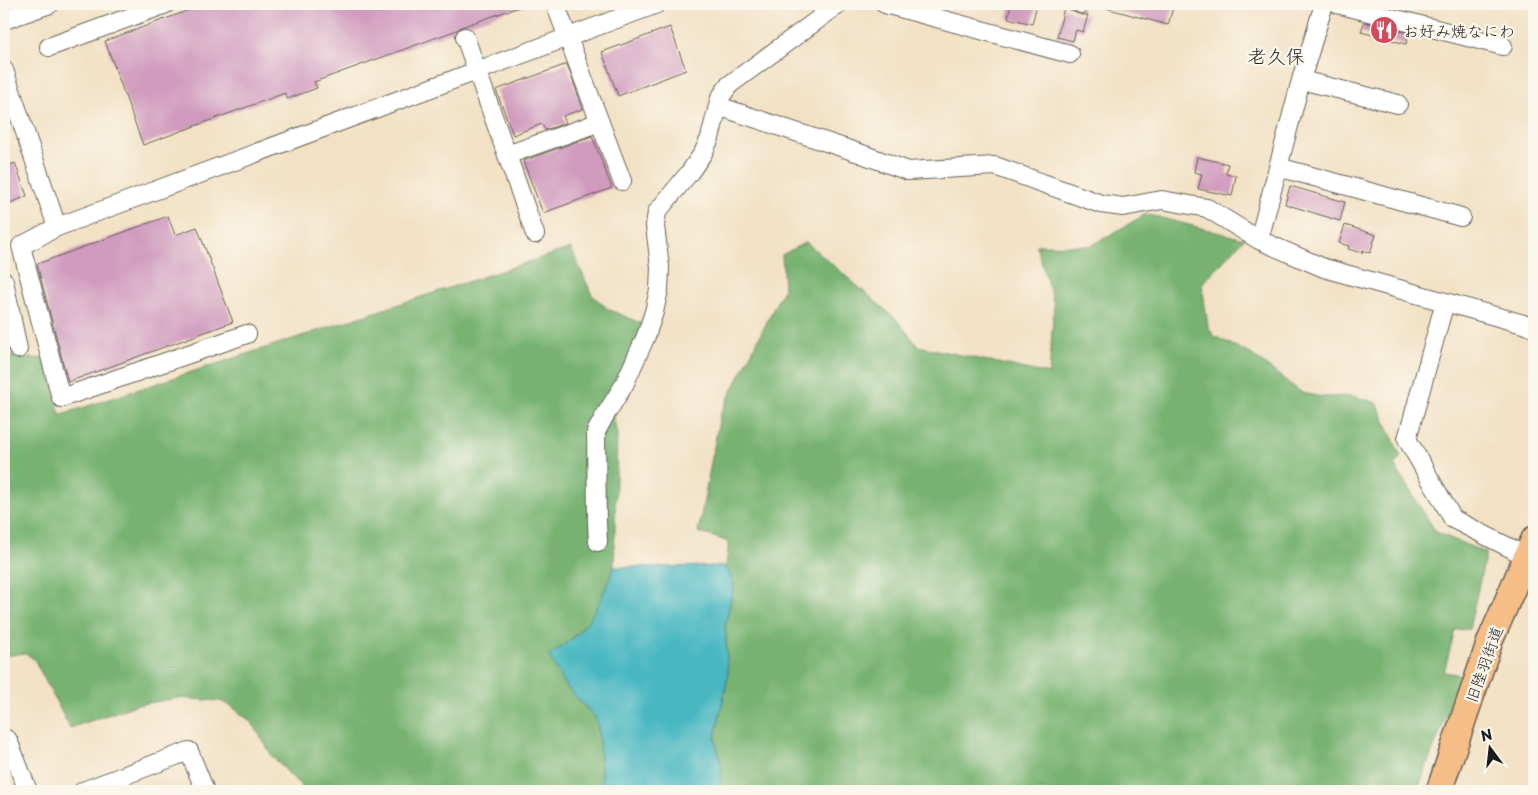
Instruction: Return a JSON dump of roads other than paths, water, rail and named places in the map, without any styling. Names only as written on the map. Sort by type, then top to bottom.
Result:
[{"type":"highway","name":"旧陸羽街道","points":[[1439,791],[1490,641],[1530,547]]},
{"type":"street","points":[[4,20],[50,4]]},
{"type":"street","points":[[49,47],[166,4]]},
{"type":"street","points":[[246,334],[61,398],[21,246],[58,227],[476,70],[658,4]]},
{"type":"street","points":[[598,542],[596,432],[624,386],[646,336],[654,312],[659,290],[660,267],[656,226],[657,212],[703,153],[710,138],[720,98],[729,85],[839,4]]},
{"type":"street","points":[[885,4],[1070,54]]},
{"type":"street","points":[[1259,240],[1301,80],[1324,4]]},
{"type":"street","points":[[1337,4],[1503,46]]},
{"type":"street","points":[[556,6],[622,181]]},
{"type":"street","points":[[465,38],[535,234]]},
{"type":"street","points":[[4,70],[58,227]]},
{"type":"street","points":[[1301,80],[1398,104]]},
{"type":"street","points":[[718,106],[908,171],[995,166],[1101,204],[1122,207],[1162,200],[1207,208],[1259,240],[1324,268],[1534,326]]},
{"type":"street","points":[[507,155],[600,122]]},
{"type":"street","points":[[1278,167],[1461,217]]},
{"type":"street","points":[[4,281],[18,350]]},
{"type":"street","points":[[1445,302],[1407,439],[1453,519],[1530,547]]},
{"type":"street","points":[[6,739],[28,791]]},
{"type":"street","points":[[83,791],[190,751],[206,791]]},
{"type":"water","points":[[726,566],[734,585],[725,626],[728,676],[715,738],[722,768],[719,791],[600,791],[602,786],[598,727],[595,717],[564,684],[549,655],[573,637],[590,618],[603,595],[614,567]]},
{"type":"place","name":"お好み焼なにわ","points":[[1384,30]]},
{"type":"district","name":"老久保","points":[[1276,55]]}]
